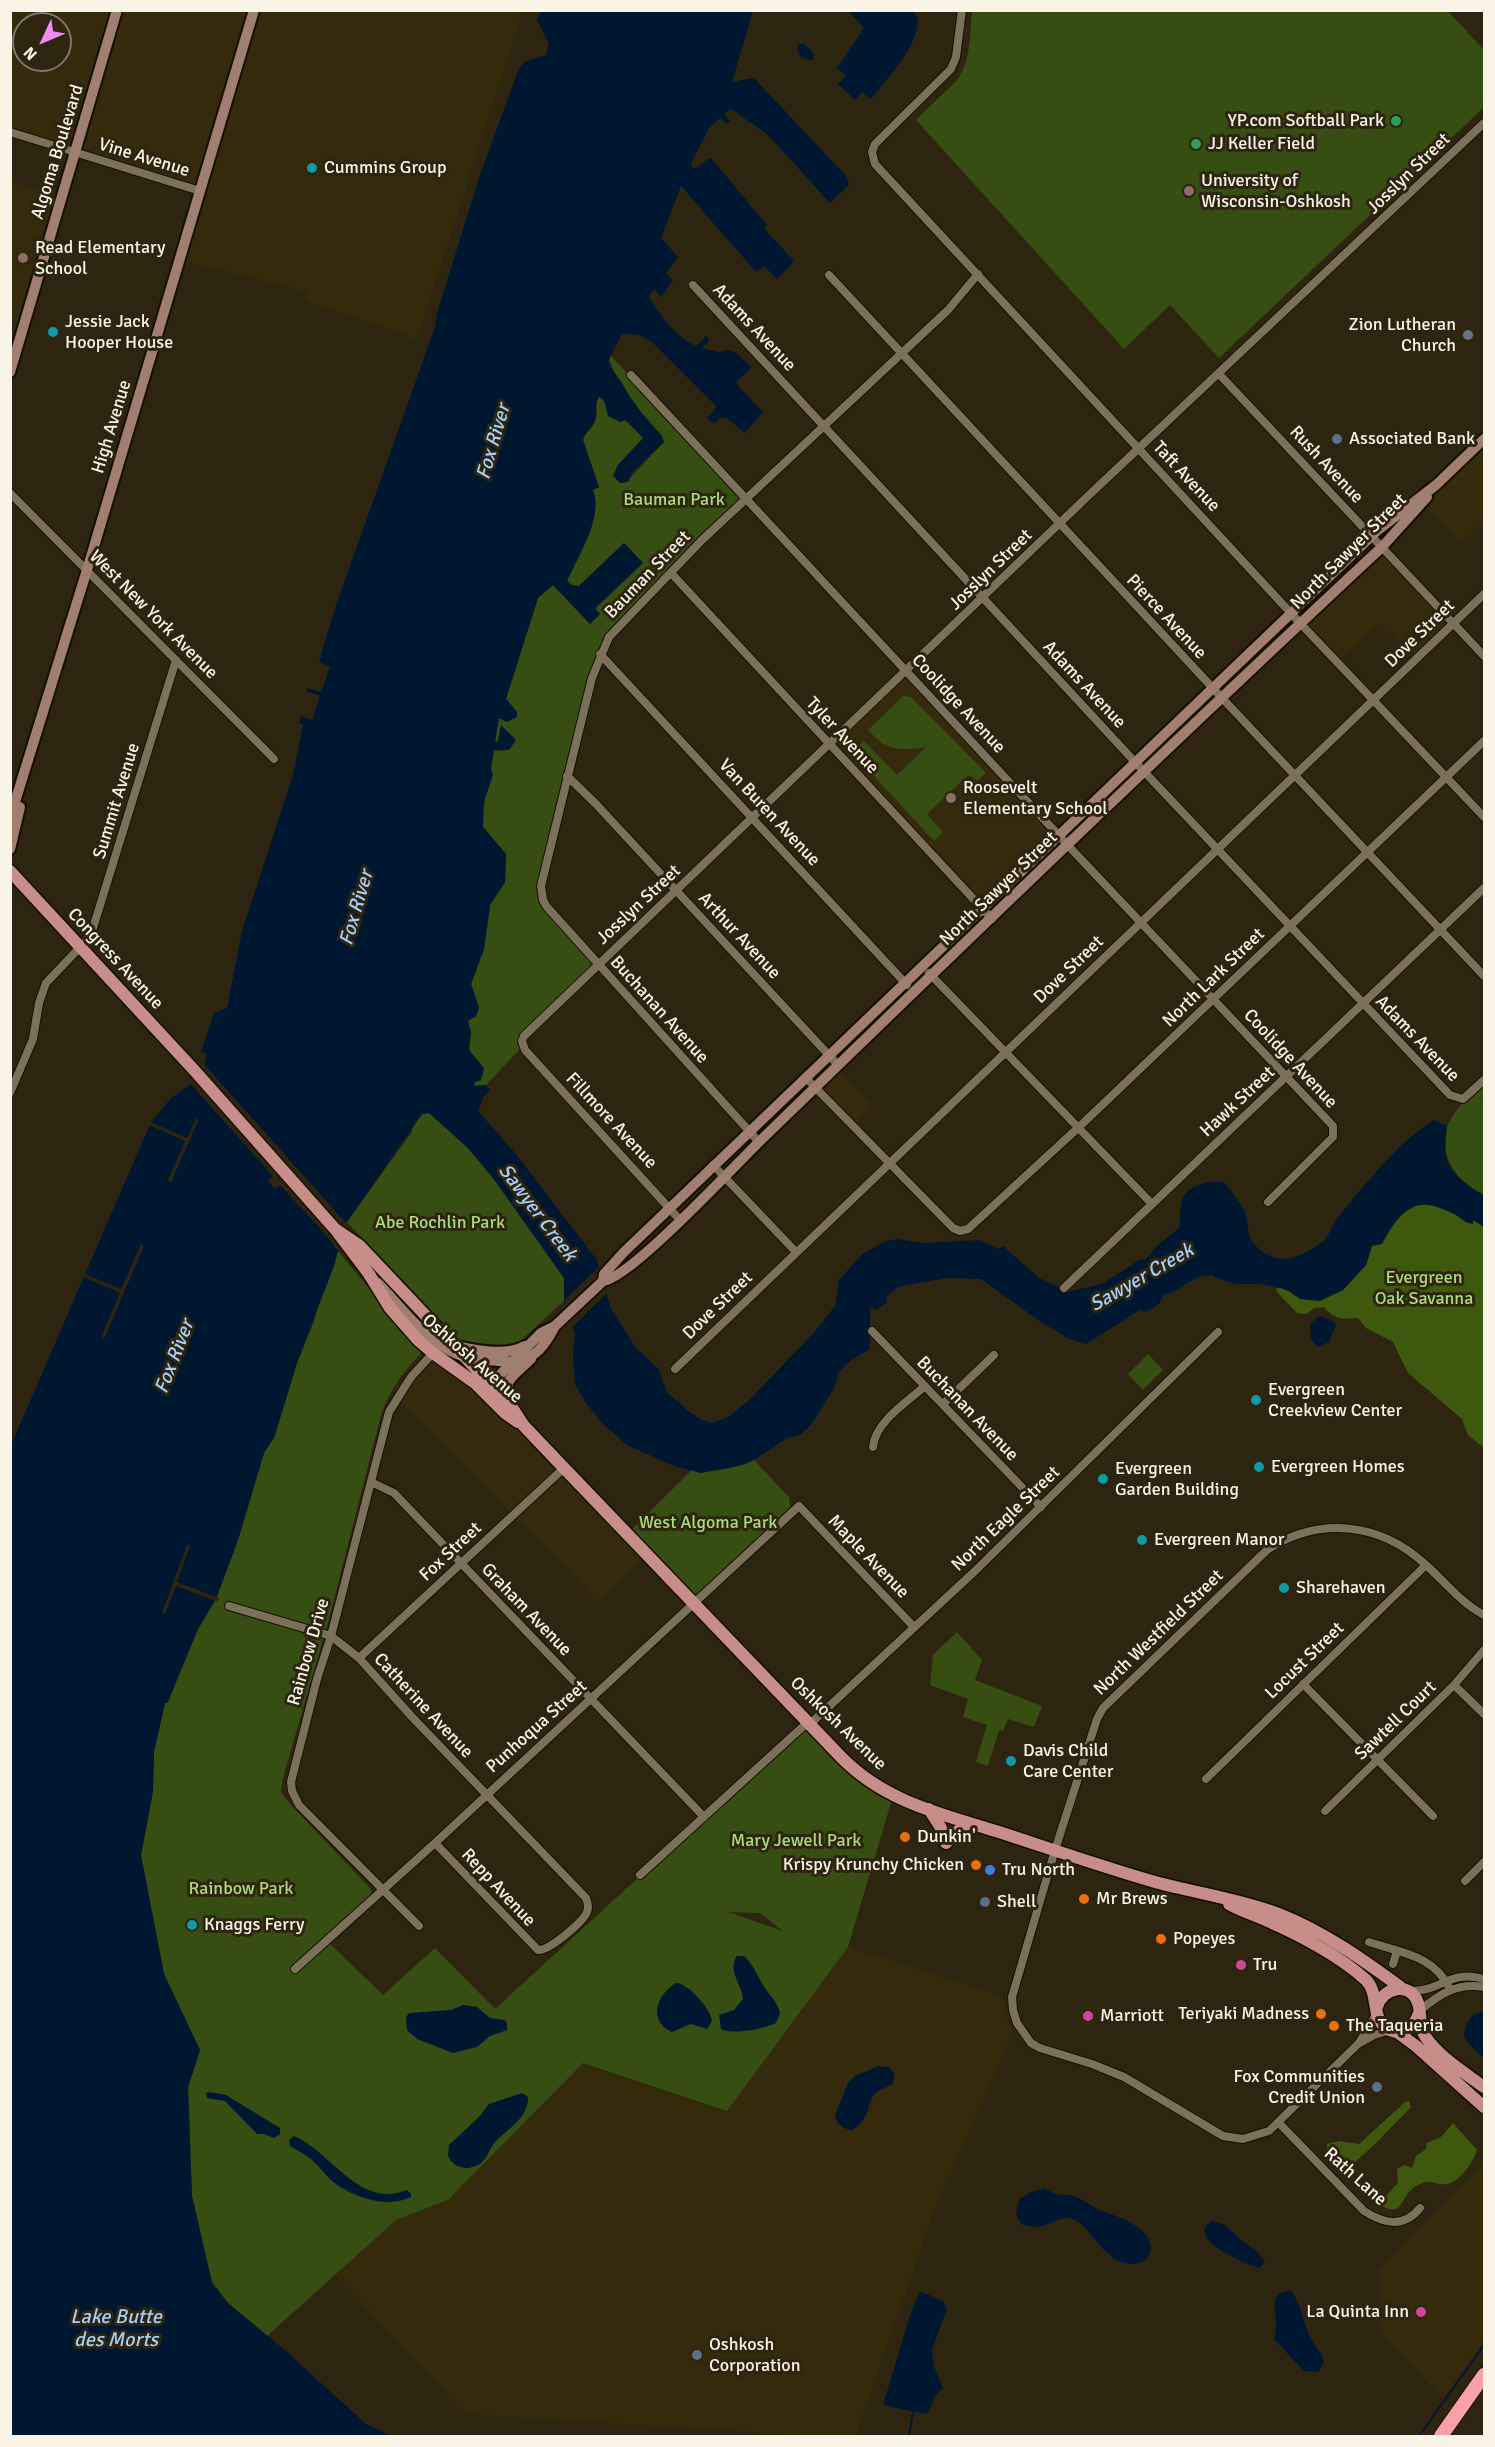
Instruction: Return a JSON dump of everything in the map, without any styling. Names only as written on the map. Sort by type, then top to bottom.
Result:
[{"type":"highway","points":[[1440,2436],[1485,2375]]},
{"type":"main road","name":"Congress Avenue","points":[[10,871],[194,1070]]},
{"type":"main road","name":"Oshkosh Avenue","points":[[194,1070],[335,1229],[369,1274],[390,1308],[433,1353],[475,1383],[507,1402],[524,1426],[564,1468],[852,1768],[874,1786],[893,1796],[969,1823],[1154,1881],[1253,1905],[1309,1927],[1405,1990]]},
{"type":"main road","name":"Oshkosh Avenue","points":[[335,1229],[360,1246],[464,1357],[505,1413],[524,1426]]},
{"type":"main road","points":[[929,1809],[941,1828],[946,1843],[957,1831],[969,1823]]},
{"type":"main road","name":"Oshkosh Avenue","points":[[1221,1899],[1304,1938],[1340,1962],[1371,1986],[1377,2010]]},
{"type":"main road","points":[[1485,2087],[1427,2040],[1420,2026],[1415,1998],[1405,1990],[1389,1991],[1379,2001],[1377,2010],[1381,2024],[1416,2046],[1485,2107]]},
{"type":"main road","points":[[1394,2031],[1409,2028],[1418,2019],[1419,2012]]},
{"type":"street","name":"Algoma Boulevard","points":[[10,372],[117,10]]},
{"type":"street","name":"High Avenue","points":[[10,818],[21,789],[254,10]]},
{"type":"street","name":"Taft Avenue","points":[[962,10],[956,57],[951,69],[877,141],[872,152],[875,164],[1300,623],[1485,817]]},
{"type":"street","name":"Josslyn Street","points":[[522,1041],[524,1036],[676,890],[1485,123]]},
{"type":"street","name":"Vine Avenue","points":[[10,132],[200,191]]},
{"type":"street","name":"Bauman Street","points":[[542,895],[541,886],[546,858],[567,776],[600,654],[609,637],[619,624],[746,498],[825,427],[948,309],[978,274]]},
{"type":"street","name":"Pierce Avenue","points":[[830,275],[1212,688],[1485,976]]},
{"type":"street","name":"Adams Avenue","points":[[693,285],[1135,762],[1449,1095],[1459,1099],[1468,1097],[1485,1080]]},
{"type":"street","name":"Rush Avenue","points":[[1219,374],[1485,656]]},
{"type":"street","name":"Coolidge Avenue","points":[[631,375],[1068,846],[1333,1126],[1335,1133],[1333,1137],[1268,1202]]},
{"type":"street","name":"North Sawyer Street","points":[[603,1281],[604,1274],[670,1208],[1058,835],[1372,536],[1436,485],[1485,439]]},
{"type":"street","name":"North Sawyer Street","points":[[491,1391],[513,1362],[541,1333],[555,1326],[603,1281],[610,1280],[634,1264],[838,1065],[1382,547],[1436,485]]},
{"type":"street","name":"West New York Avenue","points":[[10,493],[274,759]]},
{"type":"street","name":"Tyler Avenue","points":[[671,573],[992,919]]},
{"type":"street","name":"Dove Street","points":[[675,1369],[1485,594]]},
{"type":"street","name":"Van Buren Avenue","points":[[600,654],[915,993]]},
{"type":"street","name":"Summit Avenue","points":[[10,1093],[33,1039],[39,1003],[46,983],[80,947],[93,928],[176,660]]},
{"type":"street","name":"North Lark Street","points":[[888,1164],[953,1228],[960,1231],[968,1229],[986,1215],[1485,741]]},
{"type":"street","name":"Arthur Avenue","points":[[567,776],[595,803],[838,1065]]},
{"type":"street","points":[[10,849],[20,809],[21,789]]},
{"type":"street","name":"Hawk Street","points":[[1064,1288],[1485,888]]},
{"type":"street","name":"Buchanan Avenue","points":[[542,895],[547,908],[759,1142]]},
{"type":"street","points":[[922,965],[1152,1204]]},
{"type":"street","name":"Fillmore Avenue","points":[[522,1041],[525,1050],[680,1220]]},
{"type":"street","points":[[805,1077],[888,1164]]},
{"type":"street","points":[[713,1166],[796,1252]]},
{"type":"street","points":[[369,1274],[433,1340],[445,1349],[464,1357],[513,1362],[534,1356]]},
{"type":"street","name":"North Sawyer Street","points":[[507,1402],[506,1384],[548,1341],[555,1326]]},
{"type":"street","name":"Buchanan Avenue","points":[[872,1331],[1041,1507]]},
{"type":"street","name":"North Eagle Street","points":[[640,1875],[914,1628],[1041,1507],[1218,1332]]},
{"type":"street","points":[[452,1345],[514,1351],[531,1343]]},
{"type":"street","name":"Rainbow Drive","points":[[419,1926],[299,1805],[292,1791],[291,1775],[331,1636],[389,1412],[411,1377],[433,1353]]},
{"type":"street","points":[[943,1404],[994,1355]]},
{"type":"street","points":[[873,1447],[873,1439],[883,1424],[925,1386]]},
{"type":"street","name":"Fox Street","points":[[359,1658],[564,1468]]},
{"type":"street","name":"Graham Avenue","points":[[371,1482],[394,1493],[704,1817]]},
{"type":"street","name":"Punhoqua Street","points":[[295,1969],[435,1843],[799,1506]]},
{"type":"street","name":"Maple Avenue","points":[[799,1506],[914,1628]]},
{"type":"street","name":"North Westfield Street","points":[[1278,2123],[1265,2134],[1252,2138],[1234,2139],[1223,2136],[1124,2077],[1092,2064],[1040,2048],[1031,2043],[1017,2023],[1012,1997],[1055,1850],[1097,1719],[1103,1708],[1267,1550],[1284,1539],[1304,1532],[1346,1527],[1366,1530],[1386,1537],[1404,1547],[1466,1604],[1485,1615]]},
{"type":"street","name":"Locust Street","points":[[1206,1779],[1426,1565]]},
{"type":"street","name":"Catherine Avenue","points":[[229,1606],[331,1636],[359,1658],[412,1717],[586,1898],[588,1904],[583,1917],[550,1948],[541,1951]]},
{"type":"street","name":"Sawtell Court","points":[[1325,1811],[1454,1685],[1485,1650]]},
{"type":"street","points":[[1303,1684],[1433,1816]]},
{"type":"street","points":[[1454,1685],[1485,1714]]},
{"type":"street","name":"Repp Avenue","points":[[435,1843],[534,1948],[541,1951]]},
{"type":"street","points":[[1465,1881],[1485,1862]]},
{"type":"street","points":[[1369,1942],[1428,1962],[1446,1980],[1450,1989]]},
{"type":"street","points":[[1393,1964],[1397,1952]]},
{"type":"street","points":[[1405,1990],[1428,1990],[1446,1980],[1467,1975],[1485,1979]]},
{"type":"street","points":[[1419,2012],[1438,1995],[1450,1989],[1468,1985],[1485,1987]]},
{"type":"street","points":[[1358,2044],[1377,2010]]},
{"type":"street","points":[[1278,2123],[1358,2044],[1374,2035],[1394,2031]]},
{"type":"street","name":"Rath Lane","points":[[1278,2123],[1364,2211],[1395,2223],[1404,2221],[1420,2208]]},
{"type":"shaded area","points":[[10,11],[523,11],[417,339],[305,301],[307,291],[179,260],[200,191],[142,169],[11,128]]},
{"type":"shaded area","name":"Read Elementary School","points":[[11,181],[54,196],[17,323],[10,321]]},
{"type":"shaded area","points":[[1484,439],[1484,520],[1461,543],[1422,504]]},
{"type":"shaded area","points":[[1382,547],[1454,623],[1416,659],[1379,623],[1337,662],[1301,623]]},
{"type":"shaded area","name":"Roosevelt Elementary School","points":[[907,672],[1058,835],[982,909],[830,745]]},
{"type":"shaded area","points":[[836,1068],[873,1107],[852,1127],[815,1088]]},
{"type":"shaded area","points":[[433,1353],[475,1383],[648,1555],[598,1602],[398,1398]]},
{"type":"shaded area","points":[[848,1947],[1003,1996],[1005,2015],[1013,2033],[933,2213],[856,2436],[817,2436],[465,2414],[335,2274],[396,2220],[449,2200],[583,2063],[727,2111]]},
{"type":"shaded area","points":[[1484,2162],[1484,2340],[1443,2399],[1380,2333],[1379,2270]]},
{"type":"green space","name":"University of Wisconsin-Oshkosh","points":[[972,11],[1448,11],[1484,50],[1484,107],[1219,358],[1170,305],[1124,349],[916,120],[958,79],[962,72],[969,46]]},
{"type":"green space","name":"Bauman Park","points":[[610,355],[746,498],[631,611],[599,657],[541,895],[598,965],[524,1036],[523,1046],[486,1085],[474,1087],[475,1082],[481,1080],[469,1050],[471,1032],[468,1020],[476,1016],[479,1008],[471,984],[484,949],[490,905],[505,882],[506,854],[483,827],[482,816],[494,750],[505,751],[501,726],[498,741],[495,742],[499,717],[517,712],[506,699],[538,598],[553,585],[591,624],[595,609],[643,563],[624,543],[579,586],[567,581],[592,525],[593,490],[599,487],[583,440],[595,421],[599,397],[644,438],[618,465],[616,471],[629,479],[664,442],[622,385],[611,363]]},
{"type":"green space","points":[[903,696],[911,697],[986,773],[977,781],[967,776],[927,814],[943,832],[934,841],[852,752],[864,741],[897,775],[926,747],[901,749],[888,746],[868,730]]},
{"type":"green space","points":[[1484,1080],[1484,1195],[1466,1184],[1453,1168],[1448,1159],[1445,1139],[1449,1122],[1463,1102]]},
{"type":"green space","name":"Abe Rochlin Park","points":[[429,1113],[468,1148],[493,1178],[564,1278],[564,1301],[517,1344],[511,1346],[466,1342],[456,1338],[347,1222],[412,1132],[412,1128],[422,1114]]},
{"type":"green space","name":"Evergreen Oak Savanna","points":[[1427,1203],[1453,1213],[1467,1223],[1473,1220],[1484,1227],[1484,1448],[1468,1435],[1462,1419],[1408,1373],[1393,1342],[1366,1328],[1358,1318],[1339,1318],[1324,1307],[1314,1308],[1307,1314],[1297,1313],[1277,1292],[1276,1288],[1287,1290],[1295,1296],[1343,1290],[1366,1265],[1372,1246],[1382,1243],[1400,1217],[1411,1208]]},
{"type":"green space","points":[[338,1251],[421,1353],[397,1382],[381,1415],[329,1619],[282,1781],[281,1792],[371,1889],[371,1896],[325,1938],[383,1995],[435,1948],[495,2009],[808,1722],[893,1796],[848,1947],[727,2111],[583,2063],[448,2200],[396,2220],[267,2336],[228,2303],[212,2282],[192,2196],[188,2087],[200,2050],[164,1974],[141,1855],[153,1791],[154,1752],[165,1703],[168,1703],[198,1629],[216,1599],[238,1540],[264,1453],[274,1438],[297,1363],[315,1319],[317,1307]],"holes":[[[728,1912],[760,1913],[783,1931]]]},
{"type":"green space","points":[[1148,1354],[1163,1370],[1143,1390],[1128,1374]]},
{"type":"green space","name":"West Algoma Park","points":[[754,1460],[789,1497],[791,1514],[694,1603],[627,1534],[693,1469],[708,1471],[724,1469]]},
{"type":"green space","points":[[957,1632],[982,1660],[975,1680],[1042,1706],[1034,1727],[1008,1719],[1003,1731],[999,1730],[988,1766],[976,1762],[987,1725],[963,1717],[968,1699],[930,1685],[933,1655]]},
{"type":"green space","points":[[1409,2101],[1411,2107],[1346,2170],[1331,2160],[1327,2144],[1339,2141],[1359,2144],[1405,2102]]},
{"type":"green space","points":[[1453,2123],[1477,2150],[1470,2165],[1461,2175],[1447,2184],[1426,2182],[1416,2186],[1395,2209],[1388,2209],[1377,2203],[1377,2198],[1384,2198],[1398,2183],[1397,2169],[1404,2165],[1412,2168],[1416,2156],[1426,2149],[1427,2143],[1441,2137]]},
{"type":"water","points":[[541,11],[753,11],[732,82],[754,78],[847,177],[849,185],[830,203],[767,134],[731,109],[724,114],[730,121],[726,124],[720,118],[709,128],[691,163],[692,167],[695,168],[710,158],[767,225],[764,228],[794,261],[777,279],[764,266],[756,272],[681,186],[661,238],[678,257],[666,273],[673,280],[661,297],[654,289],[649,296],[663,318],[682,337],[696,346],[706,336],[710,340],[700,350],[703,348],[718,352],[729,350],[752,367],[737,381],[739,387],[763,412],[745,433],[727,418],[720,418],[714,424],[707,418],[717,407],[652,342],[639,335],[622,334],[608,361],[634,403],[662,436],[664,442],[633,472],[628,482],[620,483],[613,476],[618,465],[643,438],[626,420],[620,422],[608,416],[604,400],[599,397],[596,405],[596,418],[583,440],[599,487],[593,490],[595,512],[593,524],[567,581],[579,586],[624,543],[643,563],[595,608],[600,614],[590,624],[553,585],[538,598],[506,699],[517,712],[517,717],[507,722],[499,718],[495,742],[498,741],[501,725],[516,740],[509,750],[494,750],[491,769],[493,775],[484,802],[483,827],[506,854],[505,882],[490,905],[484,949],[471,984],[479,1008],[476,1016],[468,1021],[471,1032],[469,1050],[484,1068],[481,1080],[475,1082],[474,1086],[486,1085],[490,1090],[483,1098],[478,1111],[515,1153],[597,1260],[611,1309],[636,1348],[658,1368],[667,1392],[702,1420],[712,1423],[728,1417],[748,1401],[812,1335],[835,1306],[839,1280],[862,1254],[884,1242],[896,1239],[922,1243],[980,1240],[999,1249],[1003,1246],[1039,1278],[1068,1292],[1104,1283],[1141,1259],[1145,1260],[1157,1246],[1179,1228],[1181,1203],[1189,1190],[1206,1183],[1224,1182],[1242,1207],[1253,1243],[1272,1257],[1280,1259],[1297,1256],[1324,1241],[1338,1217],[1383,1164],[1421,1128],[1434,1120],[1447,1126],[1447,1160],[1453,1171],[1462,1181],[1484,1195],[1484,1227],[1473,1220],[1473,1224],[1467,1222],[1439,1207],[1418,1205],[1402,1214],[1382,1244],[1372,1246],[1366,1265],[1343,1290],[1320,1301],[1300,1299],[1281,1288],[1260,1284],[1235,1284],[1213,1275],[1198,1277],[1171,1293],[1164,1294],[1159,1304],[1146,1312],[1140,1310],[1086,1344],[1069,1339],[1038,1320],[981,1279],[948,1278],[900,1286],[887,1295],[887,1302],[877,1310],[870,1307],[870,1349],[850,1361],[838,1373],[835,1387],[811,1425],[800,1435],[787,1438],[743,1465],[701,1473],[674,1466],[627,1445],[602,1423],[586,1403],[575,1384],[573,1356],[575,1333],[564,1301],[564,1278],[493,1178],[468,1148],[429,1113],[422,1114],[347,1222],[344,1221],[327,1236],[338,1251],[334,1266],[297,1363],[274,1438],[264,1453],[238,1540],[216,1599],[198,1629],[167,1703],[165,1703],[154,1752],[153,1791],[141,1855],[164,1974],[200,2050],[188,2087],[192,2196],[212,2283],[228,2303],[288,2353],[365,2423],[391,2436],[11,2436],[11,1445],[151,1122],[171,1098],[188,1086],[205,1062],[206,1053],[201,1052],[214,1013],[227,1008],[242,931],[293,775],[303,725],[299,723],[301,716],[312,720],[320,696],[306,691],[307,688],[321,692],[330,667],[319,662],[335,608],[435,327],[437,313],[480,175],[518,71],[524,62],[546,55],[549,44],[537,20]]},
{"type":"water","points":[[848,11],[913,11],[918,18],[917,29],[908,51],[871,99],[862,92],[855,100],[838,84],[846,75],[837,68],[864,28]]},
{"type":"water","points":[[799,44],[805,44],[814,54],[812,60],[800,55],[797,48]]},
{"type":"water","points":[[1319,1316],[1331,1320],[1336,1325],[1329,1342],[1318,1347],[1311,1339],[1310,1324]]},
{"type":"water","points":[[737,1956],[744,1956],[748,1960],[777,2004],[780,2013],[776,2023],[748,2030],[726,2031],[721,2029],[719,2015],[734,2010],[743,1999],[734,1972],[734,1962]]},
{"type":"water","points":[[676,1983],[693,1992],[708,2010],[712,2021],[707,2029],[691,2024],[672,2032],[659,2021],[657,2015],[660,2000]]},
{"type":"water","points":[[463,2005],[477,2007],[490,2018],[505,2020],[507,2030],[490,2036],[477,2047],[453,2053],[417,2039],[407,2030],[406,2017],[409,2013],[451,2010]]},
{"type":"water","points":[[1484,2012],[1484,2058],[1464,2036],[1472,2016]]},
{"type":"water","points":[[878,2066],[889,2067],[895,2074],[892,2085],[874,2094],[859,2125],[852,2130],[843,2127],[838,2123],[835,2115],[848,2083],[855,2076]]},
{"type":"water","points":[[206,2093],[226,2095],[280,2128],[280,2134],[274,2138],[257,2134],[225,2101],[207,2098]]},
{"type":"water","points":[[522,2093],[528,2097],[522,2116],[494,2143],[479,2165],[464,2168],[451,2161],[448,2156],[449,2145],[479,2117],[489,2104]]},
{"type":"water","points":[[294,2136],[308,2143],[360,2186],[374,2192],[390,2194],[407,2190],[411,2197],[391,2202],[370,2200],[349,2192],[332,2181],[310,2159],[290,2146],[289,2140]]},
{"type":"water","points":[[1044,2188],[1056,2194],[1078,2197],[1094,2207],[1133,2224],[1148,2238],[1151,2250],[1149,2256],[1133,2264],[1117,2260],[1109,2255],[1079,2222],[1073,2219],[1061,2219],[1038,2227],[1021,2224],[1016,2215],[1019,2200],[1028,2193]]},
{"type":"water","points":[[1212,2221],[1225,2225],[1257,2252],[1265,2262],[1259,2268],[1220,2249],[1205,2235],[1205,2228]]},
{"type":"water","points":[[920,2291],[943,2301],[947,2309],[932,2349],[934,2367],[943,2388],[935,2396],[928,2413],[925,2414],[883,2405],[910,2315]]},
{"type":"water","points":[[1291,2291],[1295,2297],[1309,2335],[1323,2359],[1324,2362],[1318,2372],[1305,2371],[1301,2368],[1274,2339],[1275,2300],[1277,2296]]},
{"type":"pier","points":[[202,1062],[344,1221],[327,1236],[280,1185],[275,1189],[268,1181],[273,1176],[188,1081]]},
{"type":"pier","points":[[196,1118],[199,1119],[171,1182],[168,1180],[185,1141],[149,1125],[151,1122],[187,1138]]},
{"type":"pier","points":[[141,1244],[144,1246],[104,1339],[101,1338],[120,1293],[84,1277],[85,1274],[121,1289]]},
{"type":"pier","points":[[599,1267],[606,1294],[571,1328],[564,1301]]},
{"type":"pier","points":[[187,1545],[190,1546],[177,1582],[219,1598],[218,1602],[176,1586],[165,1614],[162,1613]]},
{"type":"waterway","points":[[1419,2436],[1484,2345]]},
{"type":"waterway","points":[[909,2436],[913,2412]]},
{"type":"place","name":"YP.com Softball Park","points":[[1396,121]]},
{"type":"place","name":"JJ Keller Field","points":[[1196,144]]},
{"type":"place","name":"Cummins Group","points":[[312,168]]},
{"type":"place","name":"University of Wisconsin-Oshkosh","points":[[1189,191]]},
{"type":"place","name":"Read Elementary School","points":[[23,258]]},
{"type":"place","name":"Jessie Jack Hooper House","points":[[53,332]]},
{"type":"place","name":"Zion Lutheran Church","points":[[1468,335]]},
{"type":"place","name":"Associated Bank","points":[[1337,439]]},
{"type":"place","name":"Roosevelt Elementary School","points":[[951,798]]},
{"type":"place","name":"Evergreen Creekview Center","points":[[1256,1400]]},
{"type":"place","name":"Evergreen Homes","points":[[1259,1467]]},
{"type":"place","name":"Evergreen Garden Building","points":[[1103,1479]]},
{"type":"place","name":"Evergreen Manor","points":[[1142,1540]]},
{"type":"place","name":"Sharehaven","points":[[1284,1588]]},
{"type":"place","name":"Davis Child Care Center","points":[[1011,1761]]},
{"type":"place","name":"Dunkin'","points":[[905,1837]]},
{"type":"place","name":"Krispy Krunchy Chicken","points":[[976,1865]]},
{"type":"place","name":"Tru North","points":[[990,1870]]},
{"type":"place","name":"Mr Brews","points":[[1084,1899]]},
{"type":"place","name":"Shell","points":[[985,1902]]},
{"type":"place","name":"Knaggs Ferry","points":[[192,1925]]},
{"type":"place","name":"Popeyes","points":[[1161,1939]]},
{"type":"place","name":"Tru","points":[[1241,1965]]},
{"type":"place","name":"Teriyaki Madness","points":[[1321,2014]]},
{"type":"place","name":"Marriott","points":[[1088,2016]]},
{"type":"place","name":"The Taqueria","points":[[1334,2026]]},
{"type":"place","name":"Fox Communities Credit Union","points":[[1377,2087]]},
{"type":"place","name":"La Quinta Inn","points":[[1421,2312]]},
{"type":"place","name":"Oshkosh Corporation","points":[[697,2355]]},
{"type":"water label","name":"Fox River","points":[[494,442]]},
{"type":"water label","name":"Fox River","points":[[357,908]]},
{"type":"water label","name":"Sawyer Creek","points":[[537,1213]]},
{"type":"water label","name":"Sawyer Creek","points":[[1142,1278]]},
{"type":"water label","name":"Fox River","points":[[175,1357]]},
{"type":"water label","name":"Lake Butte des Morts","points":[[116,2330]]},
{"type":"park label","name":"Mary Jewell Park","points":[[796,1841]]},
{"type":"park label","name":"Rainbow Park","points":[[241,1889]]}]
